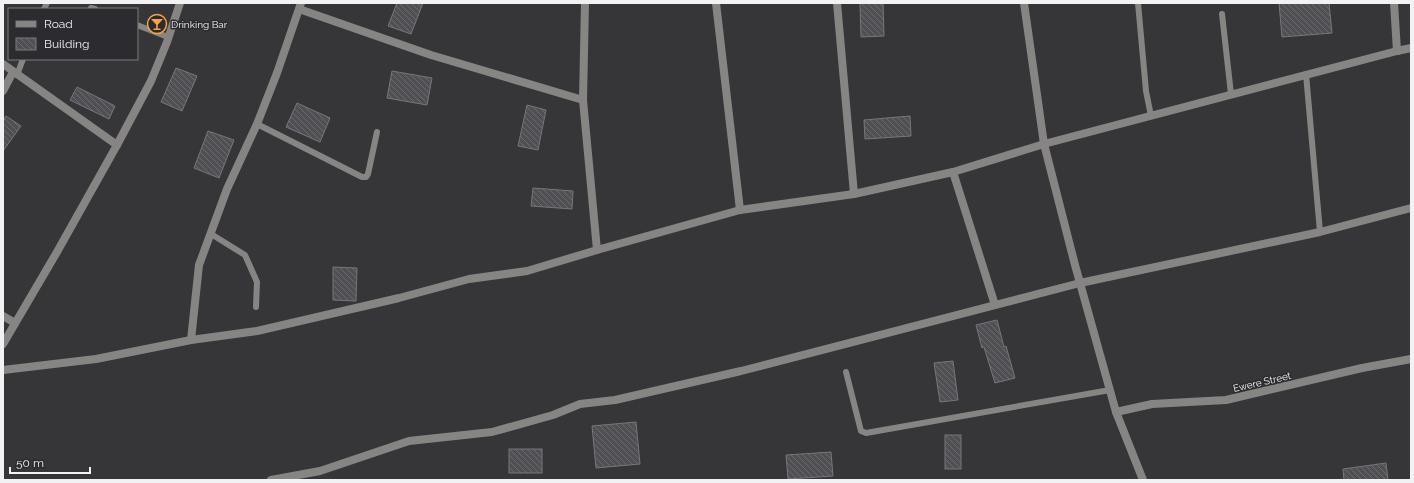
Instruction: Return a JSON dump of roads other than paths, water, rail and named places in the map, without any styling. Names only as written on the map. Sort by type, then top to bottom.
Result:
[{"type":"street","points":[[3,344],[117,145],[151,82],[180,3]]},
{"type":"street","points":[[585,3],[583,100],[597,250]]},
{"type":"street","points":[[716,3],[740,210]]},
{"type":"street","points":[[837,3],[854,194]]},
{"type":"street","points":[[1024,3],[1044,144],[1080,283],[1116,412],[1143,480]]},
{"type":"street","points":[[1394,3],[1397,51]]},
{"type":"street","points":[[192,340],[199,265],[227,189],[257,124],[277,74],[300,6],[431,55],[583,100]]},
{"type":"street","points":[[3,370],[96,359],[192,340],[257,331],[399,298],[469,279],[527,271],[740,210],[854,194],[953,172],[1044,144],[1306,74],[1397,51],[1411,49]]},
{"type":"street","points":[[3,64],[117,145]]},
{"type":"street","points":[[3,91],[15,73]]},
{"type":"street","points":[[953,172],[995,305]]},
{"type":"street","points":[[271,480],[320,471],[409,441],[492,432],[553,414],[580,404],[615,400],[741,371],[1080,283],[1320,232],[1411,208]]},
{"type":"street","points":[[3,316],[15,323]]},
{"type":"street","name":"Ewere Street","points":[[1116,412],[1152,404],[1226,400],[1362,368],[1411,359]]},
{"type":"lane","points":[[1138,3],[1146,91],[1151,116]]},
{"type":"lane","points":[[1222,14],[1231,94]]},
{"type":"lane","points":[[138,25],[168,37]]},
{"type":"lane","points":[[15,73],[22,60]]},
{"type":"lane","points":[[1306,74],[1320,232]]},
{"type":"lane","points":[[257,124],[362,177],[366,177],[368,174],[377,132]]},
{"type":"lane","points":[[210,234],[245,255],[257,282],[256,307]]},
{"type":"lane","points":[[846,372],[861,431],[866,433],[1110,390]]},
{"type":"place","name":"Drinking Bar","points":[[157,24]]}]
